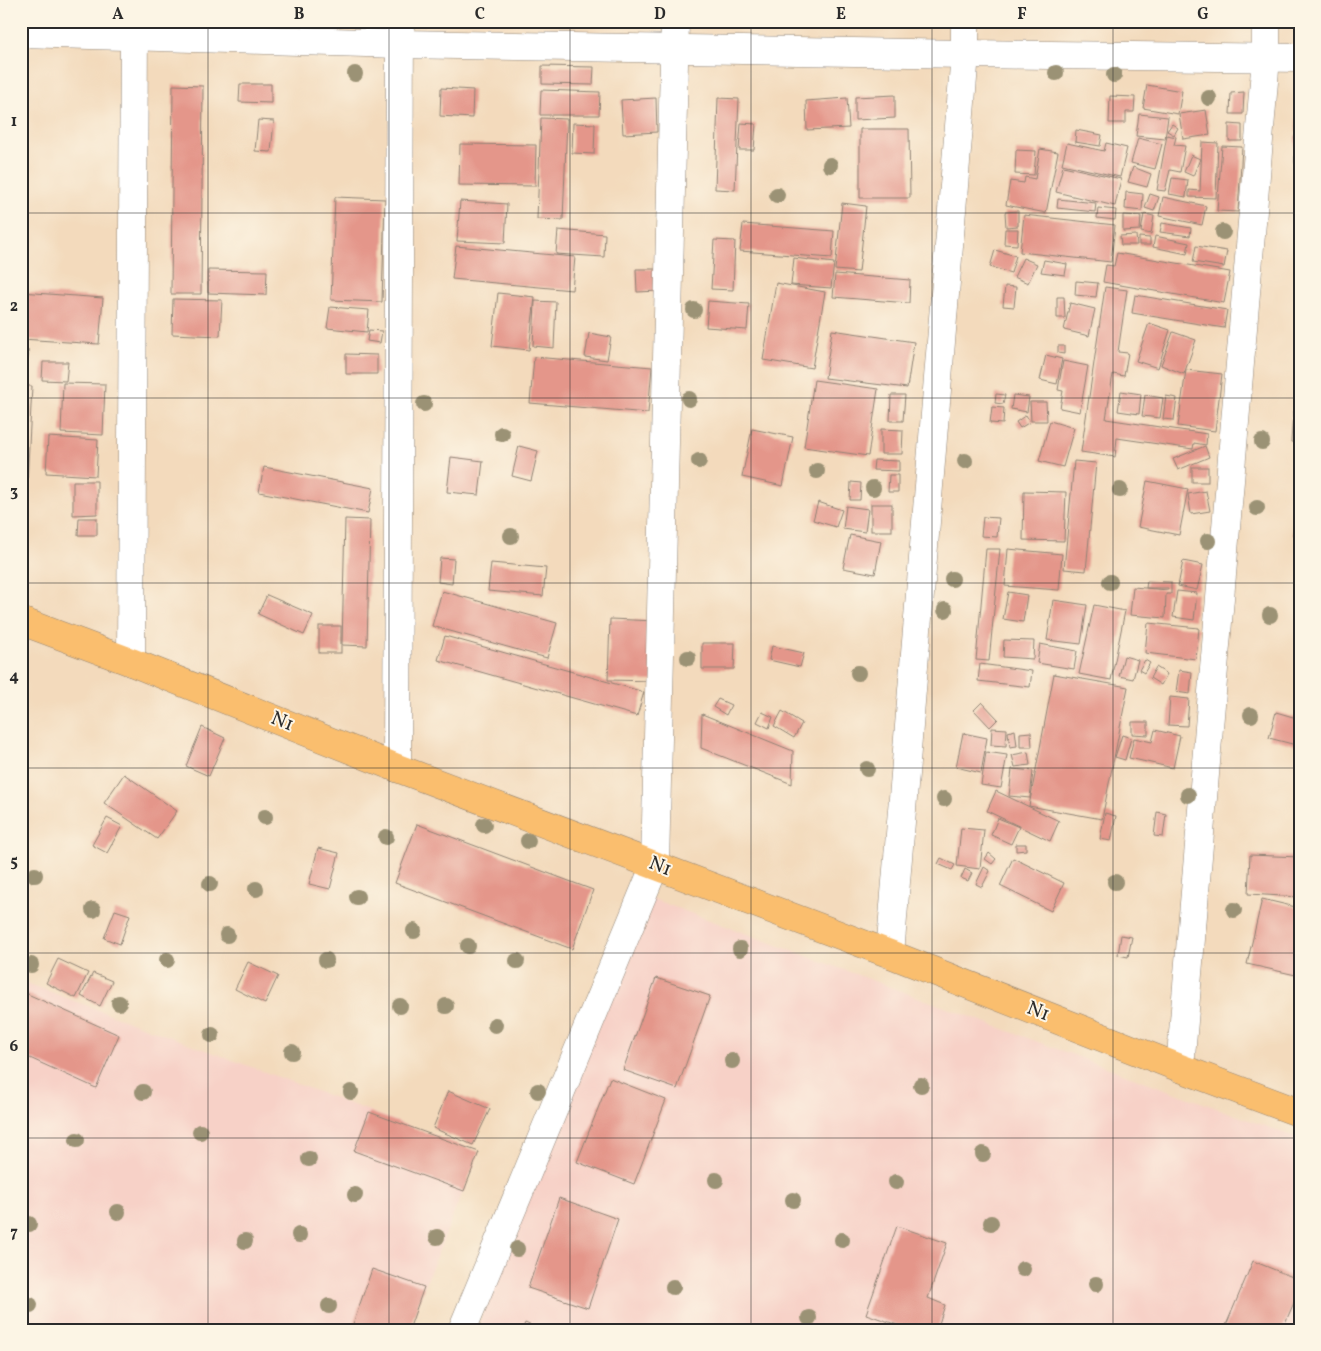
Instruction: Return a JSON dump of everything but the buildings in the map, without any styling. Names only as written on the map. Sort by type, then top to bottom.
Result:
[{"type":"highway","name":"N1","points":[[21,620],[397,768],[890,954],[1300,1113]]},
{"type":"street","points":[[462,1330],[654,865],[675,21]]},
{"type":"street","points":[[890,954],[965,54],[965,21]]},
{"type":"street","points":[[1180,1068],[1266,58],[1266,21]]},
{"type":"street","points":[[21,33],[134,29],[399,33],[674,49],[1300,58]]},
{"type":"street","points":[[131,662],[134,29]]},
{"type":"street","points":[[397,768],[399,33]]},
{"type":"shaded area","points":[[650,898],[1300,1139],[1300,1330],[476,1330]]},
{"type":"shaded area","points":[[21,981],[479,1152],[424,1287],[409,1330],[21,1330]]}]
